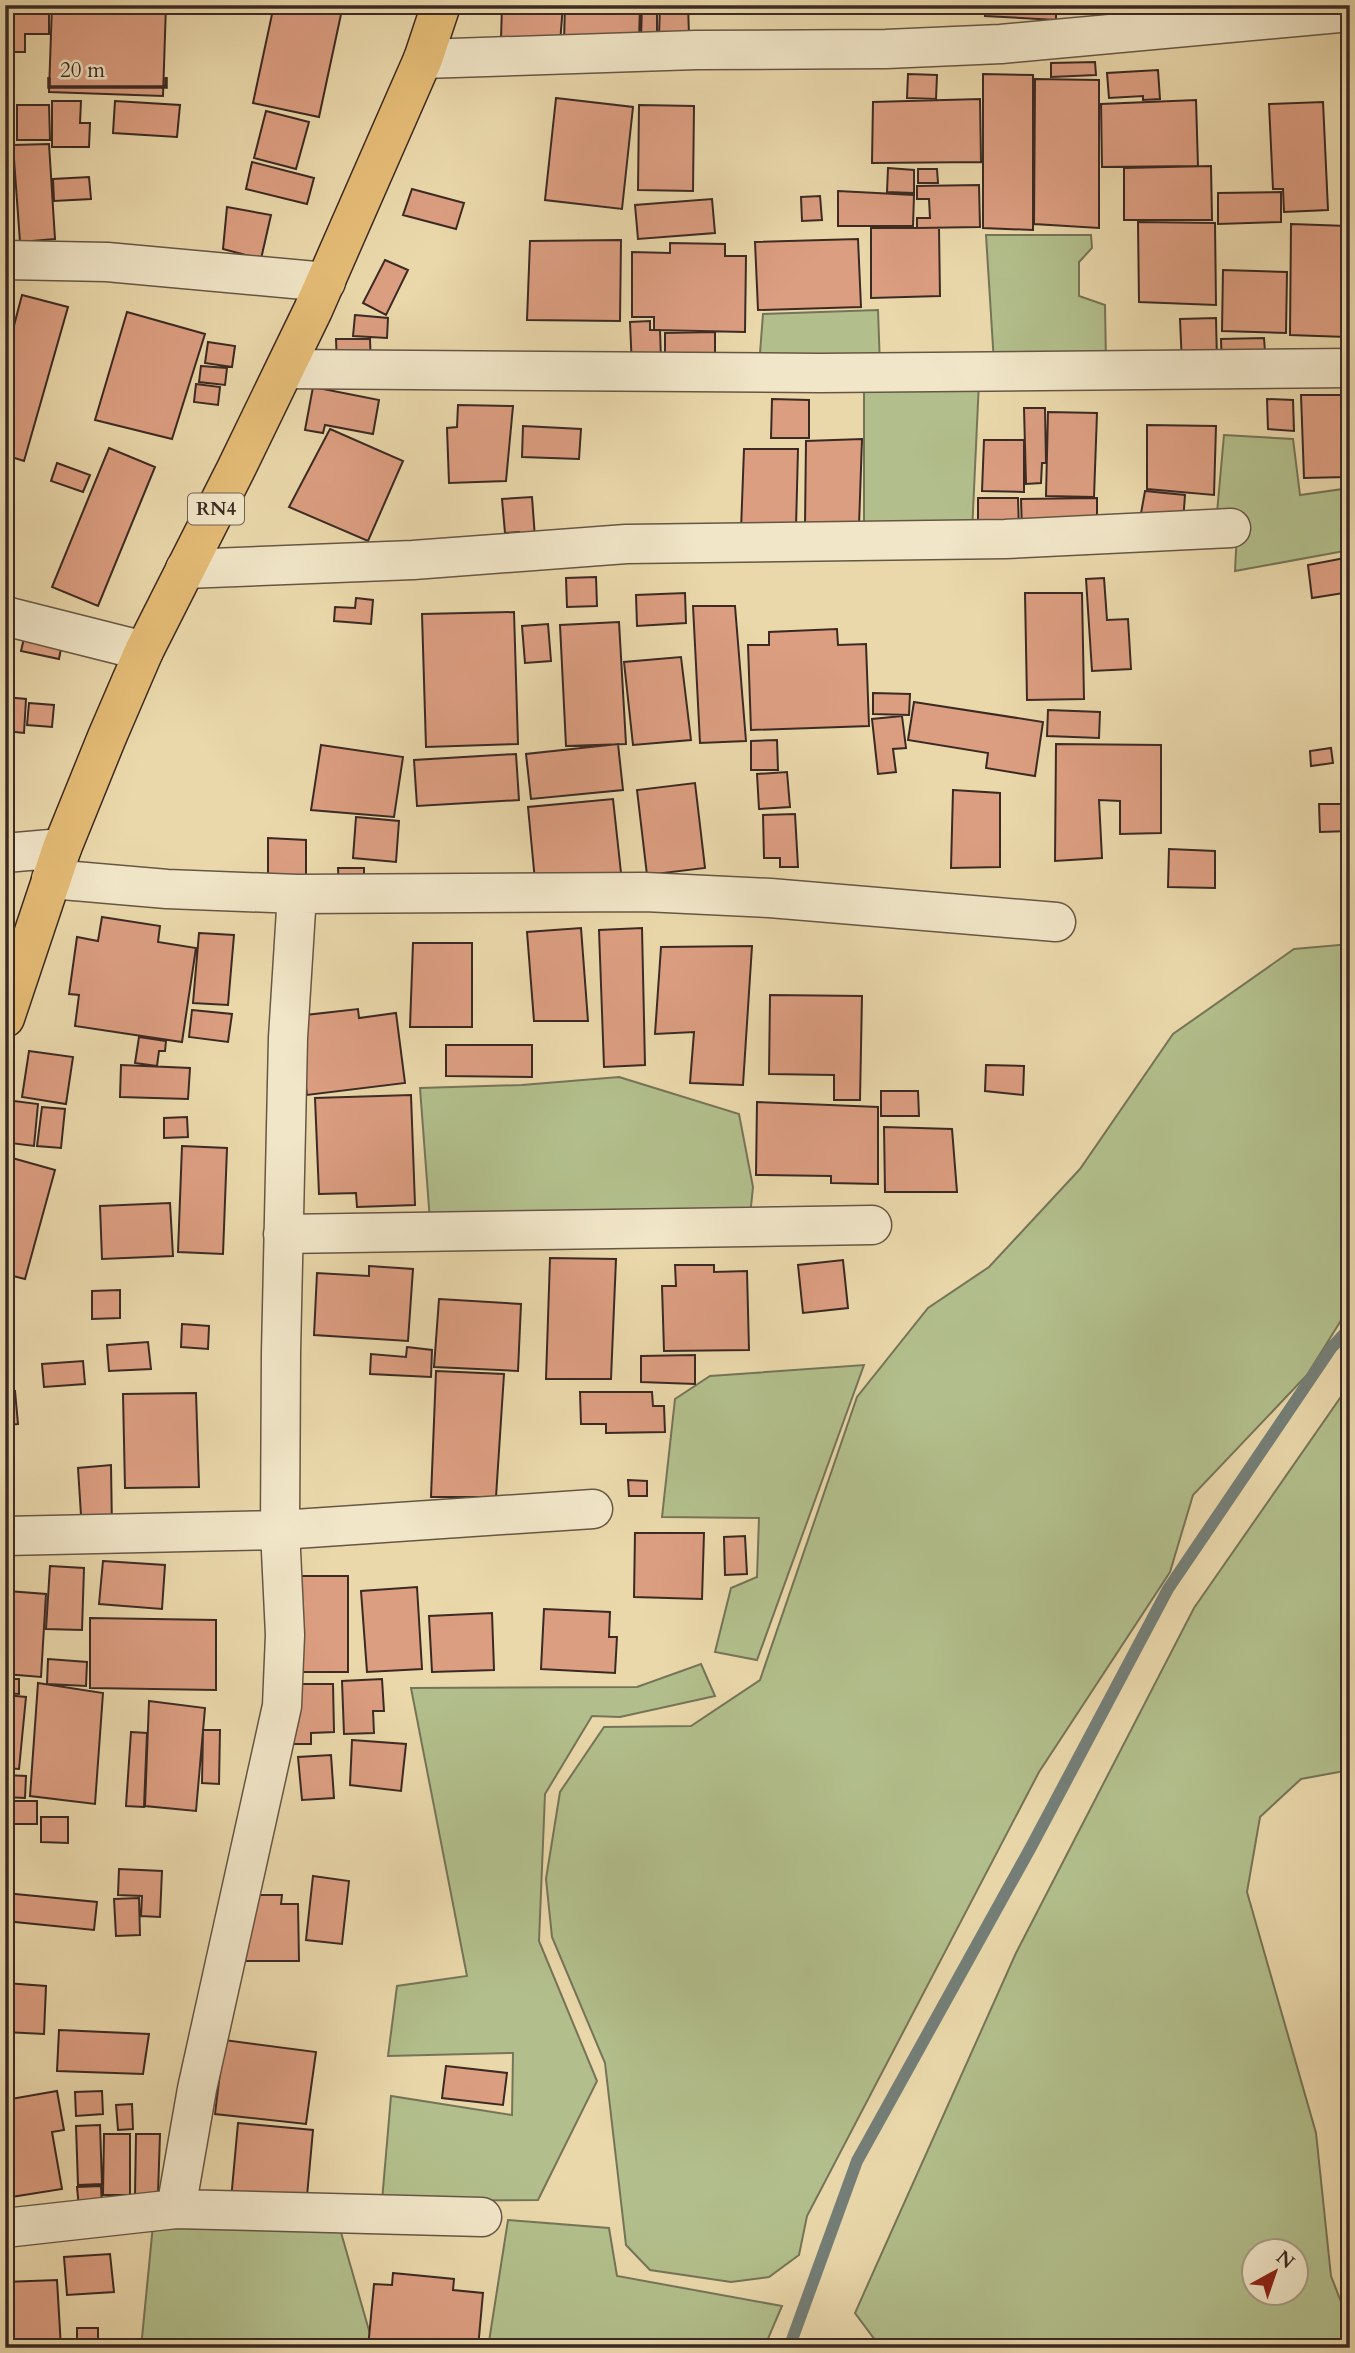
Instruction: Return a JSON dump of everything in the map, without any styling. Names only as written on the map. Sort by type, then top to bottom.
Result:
[{"type":"highway","name":"RN4","points":[[5,1018],[57,863],[144,651],[326,282],[423,59],[441,5]]},
{"type":"street","points":[[423,59],[696,50],[886,49],[988,45],[1350,12]]},
{"type":"street","points":[[5,260],[107,262],[326,282]]},
{"type":"street","points":[[285,369],[820,373],[1350,368]]},
{"type":"street","points":[[186,569],[413,561],[626,544],[1005,540],[1231,528]]},
{"type":"street","points":[[5,616],[144,651]]},
{"type":"street","points":[[5,853],[167,889],[297,894],[645,892],[770,898],[1056,922]]},
{"type":"street","points":[[176,2210],[197,2089],[282,1706],[285,1635],[280,1530],[283,1234],[288,1038],[297,894]]},
{"type":"street","points":[[283,1234],[872,1225]]},
{"type":"street","points":[[5,1536],[280,1530],[593,1509]]},
{"type":"street","points":[[5,2228],[176,2210],[482,2217]]},
{"type":"green space","points":[[986,235],[1091,235],[1092,248],[1079,262],[1079,296],[1105,305],[1106,363],[994,363]]},
{"type":"green space","points":[[878,310],[880,367],[759,366],[763,314]]},
{"type":"green space","points":[[864,381],[979,381],[972,533],[864,533]]},
{"type":"green space","points":[[1224,435],[1293,439],[1300,495],[1350,488],[1350,550],[1235,571],[1238,512],[1217,513]]},
{"type":"green space","points":[[1350,944],[1350,1306],[1307,1375],[1193,1495],[1170,1572],[1039,1772],[807,2216],[799,2255],[769,2277],[731,2282],[650,2270],[626,2245],[605,2063],[552,1937],[546,1879],[560,1792],[604,1727],[691,1726],[760,1680],[857,1397],[928,1308],[989,1267],[1080,1169],[1173,1034],[1294,949]]},
{"type":"green space","points":[[619,1077],[739,1114],[753,1187],[750,1216],[430,1221],[420,1088],[522,1085]]},
{"type":"green space","points":[[864,1365],[757,1660],[715,1652],[731,1588],[757,1577],[759,1518],[662,1517],[675,1399],[710,1376]]},
{"type":"green space","points":[[1350,1388],[1350,1770],[1301,1779],[1260,1817],[1247,1892],[1316,2133],[1331,2276],[1350,2325],[1350,2348],[881,2348],[855,2313],[1016,1953],[1194,1608],[1345,1391]]},
{"type":"green space","points":[[701,1664],[715,1696],[620,1717],[592,1716],[545,1794],[539,1941],[597,2081],[538,2200],[382,2201],[391,2096],[512,2115],[513,2053],[388,2056],[397,1986],[467,1976],[411,1688],[637,1687]]},
{"type":"green space","points":[[508,2220],[609,2228],[617,2276],[782,2306],[764,2348],[488,2348]]},
{"type":"green space","points":[[153,2225],[340,2229],[374,2348],[141,2348]]},
{"type":"building","points":[[5,5],[49,5],[49,34],[25,34],[25,52],[5,52]]},
{"type":"building","points":[[52,5],[166,5],[163,96],[49,92]]},
{"type":"building","points":[[274,5],[343,5],[319,117],[253,103]]},
{"type":"building","points":[[502,5],[563,5],[560,43],[501,40]]},
{"type":"building","points":[[565,5],[640,5],[639,41],[564,41]]},
{"type":"building","points":[[642,5],[657,5],[657,39],[641,38]]},
{"type":"building","points":[[688,5],[689,35],[659,36],[660,6]]},
{"type":"building","points":[[986,5],[1056,5],[1056,20],[985,16]]},
{"type":"building","points":[[1103,5],[1141,5],[1141,20],[1104,22]]},
{"type":"building","points":[[1095,62],[1096,75],[1051,77],[1051,63]]},
{"type":"building","points":[[1158,70],[1160,99],[1143,100],[1143,96],[1109,98],[1107,73]]},
{"type":"building","points":[[908,74],[937,75],[936,99],[907,98]]},
{"type":"building","points":[[983,74],[1033,75],[1033,230],[983,228]]},
{"type":"building","points":[[1035,79],[1099,80],[1099,228],[1034,224]]},
{"type":"building","points":[[556,98],[633,107],[622,209],[545,200]]},
{"type":"building","points":[[980,99],[981,162],[872,163],[873,102]]},
{"type":"building","points":[[1196,100],[1198,166],[1102,167],[1101,104]]},
{"type":"building","points":[[52,101],[81,101],[80,123],[90,123],[89,147],[52,147]]},
{"type":"building","points":[[115,101],[180,105],[177,137],[113,133]]},
{"type":"building","points":[[1323,102],[1328,210],[1284,212],[1283,189],[1273,189],[1269,104]]},
{"type":"building","points":[[17,105],[49,105],[50,140],[17,140]]},
{"type":"building","points":[[639,105],[694,106],[693,191],[638,190]]},
{"type":"building","points":[[266,111],[309,122],[296,169],[254,158]]},
{"type":"building","points":[[49,144],[55,239],[20,242],[13,145]]},
{"type":"building","points":[[252,162],[314,178],[307,204],[246,189]]},
{"type":"building","points":[[1211,166],[1212,220],[1124,220],[1124,168]]},
{"type":"building","points":[[888,168],[914,170],[914,193],[887,192]]},
{"type":"building","points":[[918,169],[937,169],[938,183],[918,183]]},
{"type":"building","points":[[89,177],[91,199],[54,201],[53,179]]},
{"type":"building","points":[[979,185],[980,227],[917,228],[917,218],[930,218],[929,199],[917,199],[917,186]]},
{"type":"building","points":[[412,189],[464,203],[456,229],[403,215]]},
{"type":"building","points":[[838,191],[914,195],[913,226],[838,226]]},
{"type":"building","points":[[1281,192],[1281,222],[1218,224],[1218,193]]},
{"type":"building","points":[[820,196],[822,220],[802,221],[801,197]]},
{"type":"building","points":[[712,199],[715,233],[638,239],[635,205]]},
{"type":"building","points":[[227,207],[271,215],[261,259],[223,249]]},
{"type":"building","points":[[1138,222],[1215,223],[1216,305],[1139,302]]},
{"type":"building","points":[[1291,224],[1347,226],[1346,337],[1290,335]]},
{"type":"building","points":[[871,228],[939,228],[940,296],[871,298]]},
{"type":"building","points":[[858,239],[861,307],[758,310],[755,242]]},
{"type":"building","points":[[621,240],[620,321],[527,320],[530,241]]},
{"type":"building","points":[[670,243],[725,244],[725,256],[746,256],[745,332],[654,330],[654,317],[632,317],[632,252],[670,253]]},
{"type":"building","points":[[385,260],[408,270],[386,315],[363,303]]},
{"type":"building","points":[[1223,270],[1287,272],[1286,333],[1222,331]]},
{"type":"building","points":[[22,295],[68,307],[24,461],[5,455],[5,360]]},
{"type":"building","points":[[127,312],[205,334],[172,439],[95,420]]},
{"type":"building","points":[[355,315],[388,318],[387,338],[353,336]]},
{"type":"building","points":[[1216,318],[1217,362],[1182,364],[1180,319]]},
{"type":"building","points":[[650,321],[650,330],[660,330],[661,360],[632,368],[630,322]]},
{"type":"building","points":[[715,332],[715,359],[665,359],[665,333]]},
{"type":"building","points":[[1264,338],[1266,366],[1222,367],[1221,339]]},
{"type":"building","points":[[336,339],[370,339],[371,366],[337,366]]},
{"type":"building","points":[[208,342],[235,346],[232,367],[205,363]]},
{"type":"building","points":[[201,366],[227,368],[225,385],[199,382]]},
{"type":"building","points":[[196,384],[220,387],[218,405],[194,402]]},
{"type":"building","points":[[313,387],[379,400],[373,434],[325,425],[323,433],[305,430]]},
{"type":"building","points":[[1301,395],[1344,395],[1346,477],[1304,478]]},
{"type":"building","points":[[772,399],[809,400],[809,438],[771,438]]},
{"type":"building","points":[[1267,399],[1293,400],[1294,431],[1268,429]]},
{"type":"building","points":[[458,405],[513,406],[506,481],[449,483],[447,428],[457,427]]},
{"type":"building","points":[[1024,408],[1045,408],[1046,463],[1042,463],[1041,483],[1026,484]]},
{"type":"building","points":[[1048,412],[1097,413],[1094,497],[1046,496]]},
{"type":"building","points":[[1147,425],[1216,426],[1214,495],[1147,489]]},
{"type":"building","points":[[523,426],[581,429],[579,459],[522,457]]},
{"type":"building","points":[[330,429],[403,461],[368,541],[289,507]]},
{"type":"building","points":[[862,439],[859,526],[805,526],[806,441]]},
{"type":"building","points":[[984,440],[1024,440],[1024,492],[982,491]]},
{"type":"building","points":[[109,448],[155,467],[98,606],[52,587]]},
{"type":"building","points":[[744,449],[798,449],[796,528],[741,530]]},
{"type":"building","points":[[57,463],[90,475],[83,492],[51,481]]},
{"type":"building","points":[[1145,491],[1185,495],[1183,522],[1140,519]]},
{"type":"building","points":[[532,497],[535,538],[519,539],[519,532],[505,533],[502,499]]},
{"type":"building","points":[[978,498],[1018,498],[1019,530],[978,529]]},
{"type":"building","points":[[1097,498],[1097,530],[1022,531],[1021,499]]},
{"type":"building","points":[[1350,557],[1350,592],[1312,598],[1308,565]]},
{"type":"building","points":[[596,577],[597,606],[567,607],[566,578]]},
{"type":"building","points":[[1104,578],[1107,620],[1128,619],[1131,669],[1092,671],[1086,579]]},
{"type":"building","points":[[685,593],[686,623],[637,626],[636,595]]},
{"type":"building","points":[[1025,593],[1082,593],[1084,699],[1027,700]]},
{"type":"building","points":[[356,598],[373,600],[371,624],[334,621],[335,607],[355,608]]},
{"type":"building","points":[[693,606],[735,606],[746,741],[700,743]]},
{"type":"building","points":[[514,612],[518,744],[426,747],[422,614]]},
{"type":"building","points":[[619,622],[626,744],[566,746],[560,625]]},
{"type":"building","points":[[548,624],[551,661],[525,663],[522,626]]},
{"type":"building","points":[[27,625],[64,633],[59,659],[21,651]]},
{"type":"building","points":[[837,629],[838,645],[866,644],[869,726],[751,730],[748,645],[769,645],[769,632]]},
{"type":"building","points":[[681,657],[691,740],[633,745],[624,662]]},
{"type":"building","points":[[873,693],[910,694],[909,715],[873,714]]},
{"type":"building","points":[[5,697],[26,699],[24,733],[5,731]]},
{"type":"building","points":[[914,702],[1043,722],[1035,776],[986,768],[988,753],[908,740]]},
{"type":"building","points":[[29,703],[54,705],[52,727],[27,725]]},
{"type":"building","points":[[1048,710],[1100,712],[1099,738],[1047,736]]},
{"type":"building","points":[[902,716],[906,748],[893,749],[896,772],[878,774],[872,719]]},
{"type":"building","points":[[777,740],[778,770],[751,770],[751,741]]},
{"type":"building","points":[[618,744],[623,790],[531,799],[526,754]]},
{"type":"building","points":[[1056,744],[1161,745],[1161,833],[1120,834],[1120,801],[1099,800],[1102,858],[1055,861]]},
{"type":"building","points":[[321,745],[403,757],[394,817],[311,810]]},
{"type":"building","points":[[1331,748],[1333,763],[1311,766],[1310,751]]},
{"type":"building","points":[[516,754],[519,800],[417,806],[414,760]]},
{"type":"building","points":[[787,772],[790,807],[759,809],[757,774]]},
{"type":"building","points":[[695,783],[705,868],[647,875],[637,790]]},
{"type":"building","points":[[953,790],[1000,793],[1000,867],[951,868]]},
{"type":"building","points":[[613,799],[621,873],[535,881],[528,807]]},
{"type":"building","points":[[1319,804],[1349,804],[1350,831],[1320,832]]},
{"type":"building","points":[[795,814],[798,867],[780,867],[780,858],[764,858],[763,815]]},
{"type":"building","points":[[356,817],[399,821],[396,862],[353,858]]},
{"type":"building","points":[[268,838],[306,840],[306,884],[268,883]]},
{"type":"building","points":[[1169,849],[1215,851],[1215,888],[1168,887]]},
{"type":"building","points":[[338,868],[364,868],[364,888],[339,889]]},
{"type":"building","points":[[102,917],[160,926],[158,942],[196,948],[182,1042],[75,1026],[79,995],[69,994],[77,937],[98,941]]},
{"type":"building","points":[[581,928],[588,1021],[534,1021],[527,932]]},
{"type":"building","points":[[642,928],[645,1065],[604,1067],[599,930]]},
{"type":"building","points":[[199,933],[234,935],[228,1005],[193,1003]]},
{"type":"building","points":[[413,943],[472,943],[472,1027],[410,1027]]},
{"type":"building","points":[[752,946],[743,1085],[690,1083],[694,1032],[655,1034],[661,947]]},
{"type":"building","points":[[770,995],[862,996],[860,1100],[834,1100],[834,1075],[769,1074]]},
{"type":"building","points":[[358,1009],[359,1018],[396,1013],[405,1083],[307,1095],[297,1016]]},
{"type":"building","points":[[192,1010],[232,1014],[228,1042],[189,1037]]},
{"type":"building","points":[[139,1037],[166,1041],[165,1051],[159,1051],[157,1066],[135,1063]]},
{"type":"building","points":[[446,1045],[532,1045],[532,1077],[446,1076]]},
{"type":"building","points":[[29,1051],[73,1057],[66,1104],[22,1097]]},
{"type":"building","points":[[121,1065],[190,1068],[188,1099],[120,1097]]},
{"type":"building","points":[[986,1065],[1024,1066],[1023,1095],[985,1091]]},
{"type":"building","points":[[881,1091],[918,1091],[919,1116],[881,1116]]},
{"type":"building","points":[[411,1095],[415,1205],[357,1207],[356,1193],[319,1194],[315,1098]]},
{"type":"building","points":[[14,1101],[38,1104],[34,1146],[10,1143]]},
{"type":"building","points":[[757,1102],[878,1107],[878,1184],[831,1183],[831,1176],[756,1175]]},
{"type":"building","points":[[42,1107],[65,1109],[61,1148],[37,1146]]},
{"type":"building","points":[[187,1117],[188,1137],[164,1138],[164,1118]]},
{"type":"building","points":[[884,1127],[952,1129],[957,1192],[885,1192]]},
{"type":"building","points":[[182,1146],[227,1148],[223,1254],[178,1252]]},
{"type":"building","points":[[5,1156],[55,1170],[25,1279],[5,1274]]},
{"type":"building","points":[[170,1203],[173,1256],[102,1259],[100,1206]]},
{"type":"building","points":[[550,1258],[616,1259],[611,1379],[546,1379]]},
{"type":"building","points":[[843,1260],[848,1308],[803,1313],[798,1265]]},
{"type":"building","points":[[675,1265],[714,1265],[714,1272],[747,1271],[749,1350],[664,1351],[662,1286],[676,1286]]},
{"type":"building","points":[[369,1266],[413,1269],[408,1341],[314,1335],[317,1273],[369,1276]]},
{"type":"building","points":[[120,1290],[120,1318],[92,1319],[92,1291]]},
{"type":"building","points":[[439,1299],[521,1304],[518,1371],[434,1367]]},
{"type":"building","points":[[182,1324],[209,1326],[208,1349],[181,1347]]},
{"type":"building","points":[[148,1342],[151,1369],[109,1371],[107,1345]]},
{"type":"building","points":[[407,1347],[432,1350],[431,1377],[370,1374],[371,1354],[406,1357]]},
{"type":"building","points":[[695,1355],[695,1384],[641,1382],[641,1356]]},
{"type":"building","points":[[83,1361],[85,1384],[44,1387],[42,1364]]},
{"type":"building","points":[[436,1371],[504,1374],[496,1497],[431,1497]]},
{"type":"building","points":[[5,1391],[15,1391],[18,1424],[5,1425]]},
{"type":"building","points":[[580,1392],[652,1392],[653,1406],[664,1406],[665,1432],[606,1433],[606,1424],[581,1424]]},
{"type":"building","points":[[196,1393],[199,1487],[125,1488],[123,1394]]},
{"type":"building","points":[[111,1465],[112,1530],[82,1531],[78,1468]]},
{"type":"building","points":[[628,1480],[647,1481],[647,1496],[629,1496]]},
{"type":"building","points":[[635,1533],[704,1533],[702,1599],[634,1597]]},
{"type":"building","points":[[745,1536],[747,1574],[725,1575],[724,1537]]},
{"type":"building","points":[[103,1561],[165,1565],[162,1609],[99,1604]]},
{"type":"building","points":[[50,1566],[84,1568],[82,1630],[46,1629]]},
{"type":"building","points":[[290,1576],[348,1576],[348,1672],[291,1672]]},
{"type":"building","points":[[5,1580],[8,1580],[8,1591],[46,1594],[41,1677],[5,1674]]},
{"type":"building","points":[[417,1587],[422,1669],[367,1672],[361,1591]]},
{"type":"building","points":[[544,1609],[610,1612],[609,1637],[617,1637],[615,1673],[541,1669]]},
{"type":"building","points":[[492,1613],[494,1670],[432,1672],[429,1616]]},
{"type":"building","points":[[90,1618],[216,1620],[216,1690],[90,1688]]},
{"type":"building","points":[[48,1659],[87,1662],[86,1686],[47,1684]]},
{"type":"building","points":[[5,1679],[19,1679],[19,1694],[5,1693]]},
{"type":"building","points":[[382,1679],[384,1711],[373,1711],[374,1733],[344,1734],[342,1681]]},
{"type":"building","points":[[38,1683],[103,1693],[95,1804],[30,1796]]},
{"type":"building","points":[[282,1684],[333,1684],[334,1732],[311,1733],[311,1744],[284,1744]]},
{"type":"building","points":[[5,1695],[26,1697],[19,1769],[5,1768]]},
{"type":"building","points":[[149,1701],[205,1708],[196,1811],[145,1806]]},
{"type":"building","points":[[203,1730],[220,1730],[219,1784],[202,1783]]},
{"type":"building","points":[[131,1732],[147,1733],[144,1807],[126,1806]]},
{"type":"building","points":[[352,1740],[406,1744],[401,1791],[350,1785]]},
{"type":"building","points":[[331,1755],[334,1798],[302,1800],[298,1757]]},
{"type":"building","points":[[5,1775],[26,1776],[25,1798],[5,1797]]},
{"type":"building","points":[[5,1801],[37,1801],[37,1824],[5,1824]]},
{"type":"building","points":[[41,1817],[68,1817],[68,1843],[41,1842]]},
{"type":"building","points":[[119,1869],[162,1871],[160,1917],[141,1916],[142,1896],[118,1895]]},
{"type":"building","points":[[313,1876],[349,1881],[342,1944],[306,1940]]},
{"type":"building","points":[[5,1893],[97,1902],[94,1930],[5,1921]]},
{"type":"building","points":[[248,1895],[282,1895],[281,1904],[298,1904],[299,1961],[230,1961]]},
{"type":"building","points":[[139,1898],[140,1935],[116,1936],[114,1899]]},
{"type":"building","points":[[5,1983],[46,1986],[44,2034],[5,2032]]},
{"type":"building","points":[[59,2030],[149,2034],[143,2074],[57,2071]]},
{"type":"building","points":[[224,2040],[316,2052],[306,2124],[215,2114]]},
{"type":"building","points":[[446,2066],[507,2073],[503,2105],[442,2098]]},
{"type":"building","points":[[57,2091],[64,2130],[52,2132],[62,2189],[5,2198],[5,2100]]},
{"type":"building","points":[[102,2091],[103,2114],[76,2116],[75,2092]]},
{"type":"building","points":[[132,2104],[133,2129],[118,2130],[116,2105]]},
{"type":"building","points":[[238,2123],[313,2130],[306,2207],[231,2200]]},
{"type":"building","points":[[100,2125],[102,2184],[78,2185],[76,2126]]},
{"type":"building","points":[[104,2134],[130,2134],[130,2195],[103,2195]]},
{"type":"building","points":[[136,2134],[160,2134],[158,2194],[135,2196]]},
{"type":"building","points":[[101,2186],[102,2206],[79,2208],[77,2187]]},
{"type":"building","points":[[110,2254],[114,2292],[67,2295],[64,2257]]},
{"type":"building","points":[[393,2273],[454,2279],[453,2290],[483,2293],[478,2348],[368,2348],[374,2284],[392,2285]]},
{"type":"building","points":[[57,2280],[61,2348],[5,2348],[5,2282]]},
{"type":"building","points":[[77,2328],[98,2328],[98,2348],[77,2348]]},
{"type":"waterway","points":[[789,2348],[857,2161],[1031,1847],[1168,1589],[1332,1347],[1350,1328]]}]
